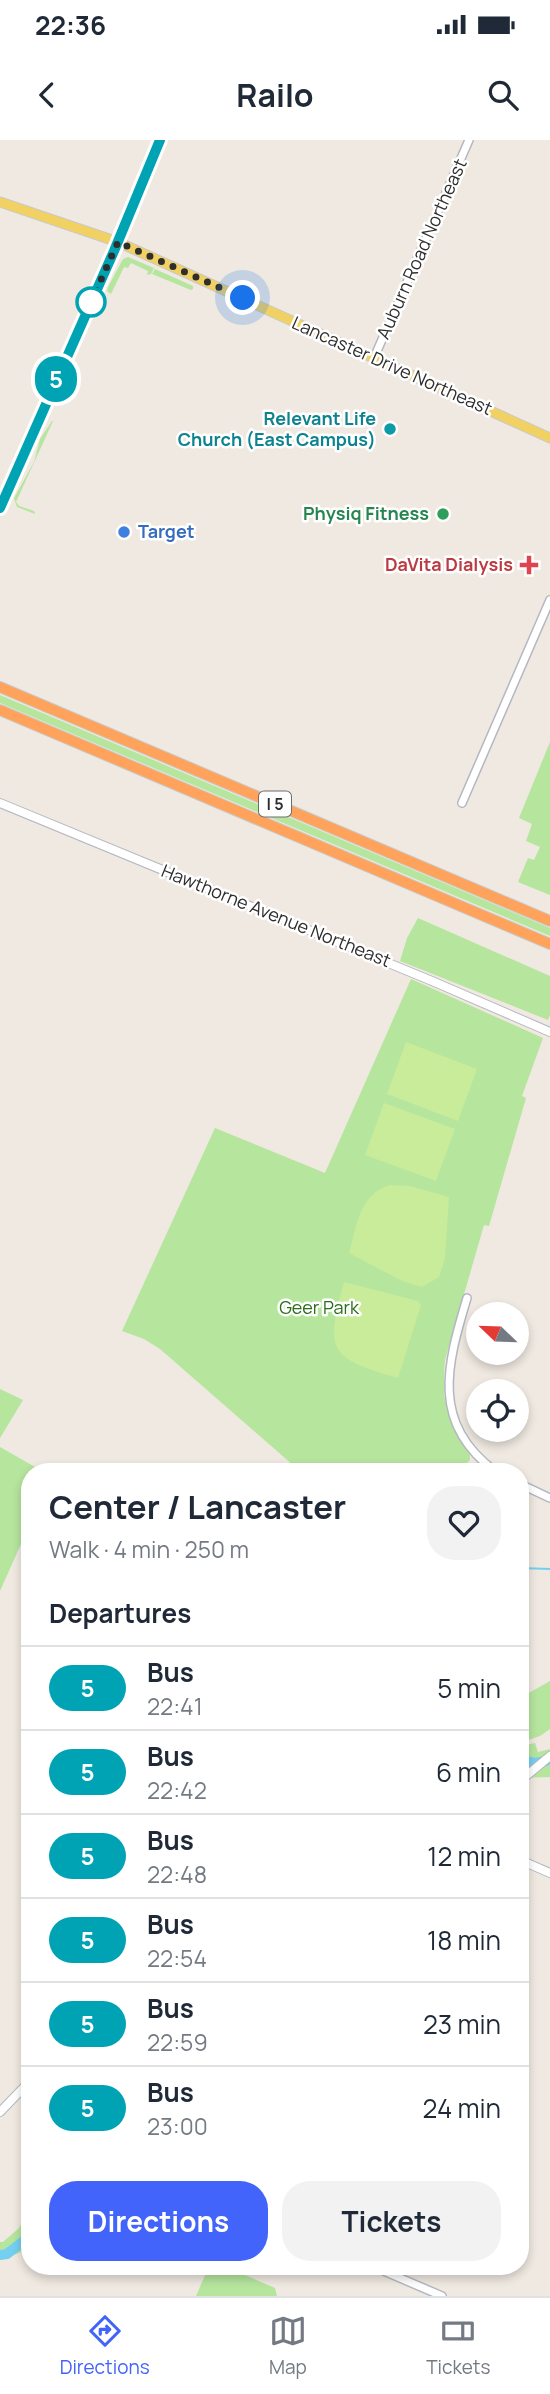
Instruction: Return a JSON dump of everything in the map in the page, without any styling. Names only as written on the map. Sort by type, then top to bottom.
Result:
[{"type":"highway","name":"I 5","points":[[0,687],[550,921]]},
{"type":"highway","name":"I 5","points":[[0,710],[550,944]]},
{"type":"main road","points":[[0,508],[118,242],[160,140]]},
{"type":"main road","name":"Lancaster Drive Northeast","points":[[0,202],[118,242],[550,438]]},
{"type":"main road","name":"Hawthorne Avenue Northeast","points":[[0,803],[550,1032]]},
{"type":"main road","points":[[529,1773],[550,1756]]},
{"type":"main road","points":[[529,1864],[550,1872]]},
{"type":"main road","points":[[0,2112],[21,2090]]},
{"type":"street","name":"Auburn Road Northeast","points":[[374,358],[469,140]]},
{"type":"street","points":[[462,803],[550,600]]},
{"type":"street","points":[[467,1297],[449,1364],[450,1402],[465,1439],[485,1463]]},
{"type":"street","points":[[529,1488],[550,1498]]},
{"type":"street","points":[[393,2275],[442,2296]]},
{"type":"green space","points":[[128,257],[154,268],[151,274],[147,275],[148,271],[131,263],[128,268],[124,267],[111,294],[107,291],[108,287],[123,259]]},
{"type":"green space","points":[[155,269],[193,286],[193,289],[152,274]]},
{"type":"green space","points":[[53,421],[16,502],[35,514],[17,507],[14,498],[34,462],[40,439]]},
{"type":"green space","points":[[0,695],[550,928],[550,936],[0,703]]},
{"type":"green space","points":[[550,742],[550,895],[518,882],[528,858],[534,860],[540,847],[526,841],[532,824],[519,818]]},
{"type":"green space","points":[[418,918],[550,976],[548,1020],[400,961],[407,938]]},
{"type":"green space","name":"Geer Park","points":[[411,979],[543,1038],[522,1096],[526,1098],[489,1226],[484,1225],[445,1360],[444,1394],[447,1410],[470,1455],[467,1463],[291,1463],[160,1349],[144,1339],[122,1331],[215,1128],[325,1173]]},
{"type":"green space","points":[[406,1042],[477,1069],[458,1121],[387,1094]]},
{"type":"green space","points":[[384,1103],[455,1129],[436,1181],[365,1155]]},
{"type":"green space","points":[[390,1185],[410,1186],[449,1197],[445,1258],[439,1277],[422,1287],[402,1281],[349,1253],[357,1222],[366,1203],[380,1189]]},
{"type":"green space","points":[[344,1282],[418,1301],[421,1305],[398,1378],[357,1364],[345,1357],[338,1348],[334,1337],[335,1323]]},
{"type":"green space","points":[[0,1389],[23,1400],[0,1438]]},
{"type":"green space","points":[[0,1447],[28,1463],[21,1463],[21,1544],[0,1591]]},
{"type":"green space","points":[[550,1681],[550,1729],[529,1740],[529,1693]]},
{"type":"green space","points":[[535,1743],[538,1752],[550,1749],[550,1777],[529,1778],[529,1744]]},
{"type":"green space","points":[[21,2225],[21,2252],[0,2260],[0,2242]]},
{"type":"green space","points":[[205,2275],[245,2275],[275,2288],[277,2296],[196,2296]]},
{"type":"waterway","points":[[529,1568],[550,1569]]},
{"type":"waterway","points":[[529,1762],[546,1761]]},
{"type":"waterway","points":[[0,2255],[7,2254],[21,2243]]},
{"type":"bus line","name":"5","points":[[0,508],[160,140]]},
{"type":"place","name":"Relevant Life Church (East Campus)","points":[[390,429]]},
{"type":"place","name":"Physiq Fitness","points":[[443,514]]},
{"type":"place","name":"Target","points":[[124,532]]},
{"type":"place","name":"DaVita Dialysis","points":[[529,565]]},
{"type":"route","points":[[91,302],[118,242],[243,298]]}]
